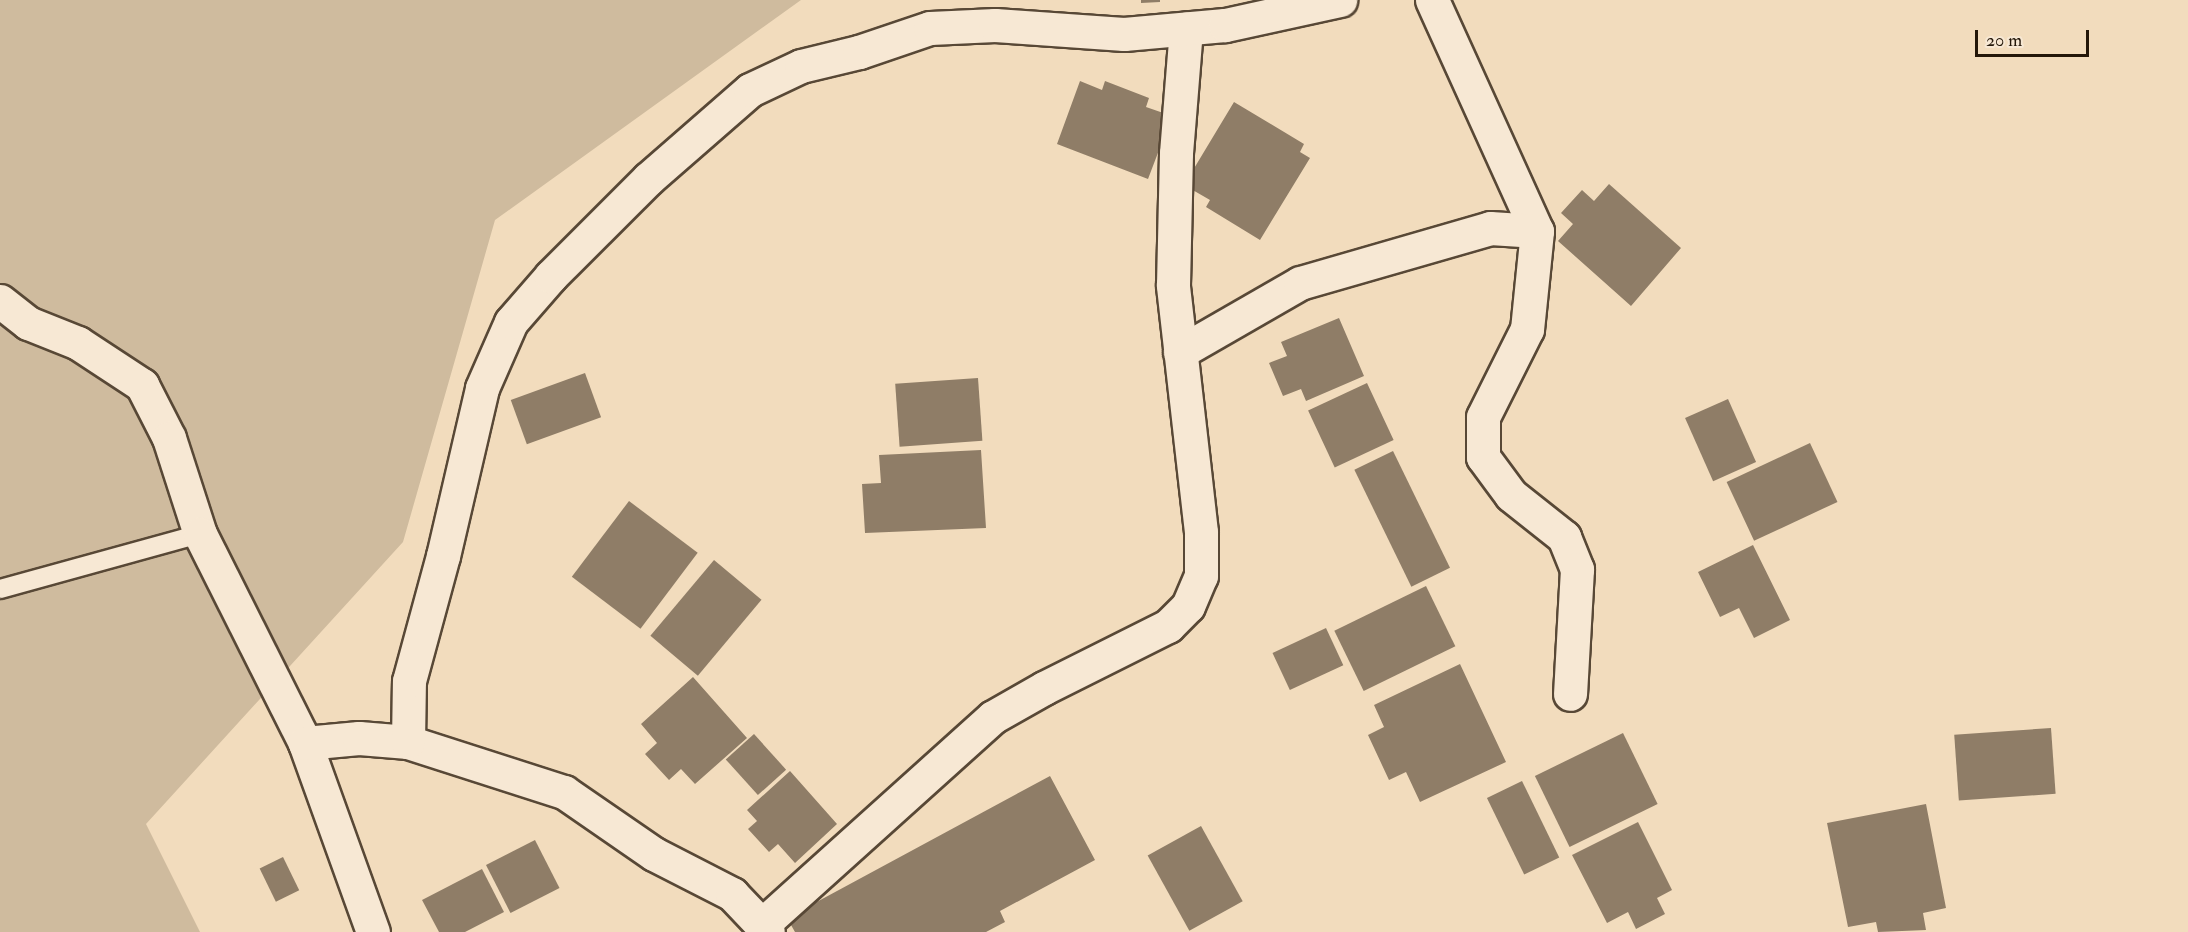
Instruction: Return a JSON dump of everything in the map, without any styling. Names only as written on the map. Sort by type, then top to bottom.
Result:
[{"type":"street","points":[[408,742],[409,681],[443,555],[482,388],[511,322],[551,276],[648,178],[750,90],[801,66],[859,52],[930,28],[995,25],[1124,34],[1225,25],[1340,0]]},
{"type":"street","points":[[1432,0],[1536,231],[1527,329],[1483,417],[1483,458],[1511,495],[1564,537],[1577,569],[1570,694]]},
{"type":"street","points":[[305,743],[359,738],[408,742],[564,792],[654,854],[732,894],[766,928],[993,717],[1044,688],[1168,626],[1188,606],[1201,576],[1201,532],[1173,285],[1176,153],[1186,28]]},
{"type":"street","points":[[1180,352],[1300,283],[1490,228],[1536,231]]},
{"type":"street","points":[[0,301],[28,323],[78,344],[142,385],[169,438],[200,534],[305,743],[373,932]]},
{"type":"lane","points":[[0,589],[200,534]]},
{"type":"shaded area","points":[[0,0],[801,0],[495,220],[403,542],[146,824],[200,932],[0,932]]},
{"type":"building","points":[[1141,0],[1160,0],[1160,2],[1141,3]]},
{"type":"building","points":[[1080,81],[1102,90],[1105,81],[1149,98],[1146,107],[1172,116],[1148,179],[1057,144]]},
{"type":"building","points":[[1234,102],[1304,144],[1300,152],[1310,158],[1260,240],[1206,207],[1210,200],[1184,185]]},
{"type":"building","points":[[1609,184],[1681,248],[1631,306],[1558,241],[1573,224],[1561,213],[1582,190],[1594,201]]},
{"type":"building","points":[[1339,318],[1364,376],[1306,401],[1301,389],[1283,396],[1269,363],[1287,356],[1281,342]]},
{"type":"building","points":[[585,373],[601,417],[527,444],[511,400]]},
{"type":"building","points":[[978,378],[982,441],[900,447],[895,384]]},
{"type":"building","points":[[1367,383],[1394,440],[1335,468],[1308,410]]},
{"type":"building","points":[[1728,399],[1756,462],[1713,481],[1685,418]]},
{"type":"building","points":[[1810,443],[1837,502],[1754,541],[1727,482]]},
{"type":"building","points":[[981,450],[986,528],[865,533],[862,484],[881,483],[879,455]]},
{"type":"building","points":[[1393,451],[1450,568],[1411,587],[1354,470]]},
{"type":"building","points":[[629,501],[698,553],[641,629],[572,577]]},
{"type":"building","points":[[1753,545],[1790,620],[1754,638],[1739,608],[1720,617],[1698,572]]},
{"type":"building","points":[[714,560],[761,600],[698,676],[650,636]]},
{"type":"building","points":[[1426,586],[1455,646],[1364,691],[1334,631]]},
{"type":"building","points":[[1326,628],[1343,665],[1290,690],[1273,653]]},
{"type":"building","points":[[1460,664],[1506,762],[1420,802],[1406,772],[1389,780],[1368,735],[1384,727],[1374,705]]},
{"type":"building","points":[[693,677],[747,738],[695,784],[681,769],[669,780],[645,754],[657,743],[641,724]]},
{"type":"building","points":[[2051,728],[2056,794],[1959,801],[1954,735]]},
{"type":"building","points":[[1623,733],[1658,804],[1570,847],[1535,776]]},
{"type":"building","points":[[754,734],[786,770],[758,795],[726,759]]},
{"type":"building","points":[[790,771],[837,824],[795,863],[778,844],[769,852],[748,829],[757,821],[747,810]]},
{"type":"building","points":[[1050,776],[1095,860],[1000,911],[1005,922],[986,932],[795,932],[787,918]]},
{"type":"building","points":[[1522,781],[1559,857],[1524,874],[1487,798]]},
{"type":"building","points":[[1926,804],[1946,908],[1923,913],[1926,930],[1878,932],[1876,922],[1848,927],[1827,823]]},
{"type":"building","points":[[1638,822],[1672,890],[1657,898],[1665,914],[1636,929],[1628,912],[1607,923],[1572,855]]},
{"type":"building","points":[[1201,826],[1243,901],[1189,931],[1148,856]]},
{"type":"building","points":[[535,840],[560,888],[511,913],[486,865]]},
{"type":"building","points":[[283,857],[299,890],[276,902],[260,868]]},
{"type":"building","points":[[482,869],[504,912],[465,932],[439,932],[422,900]]}]
